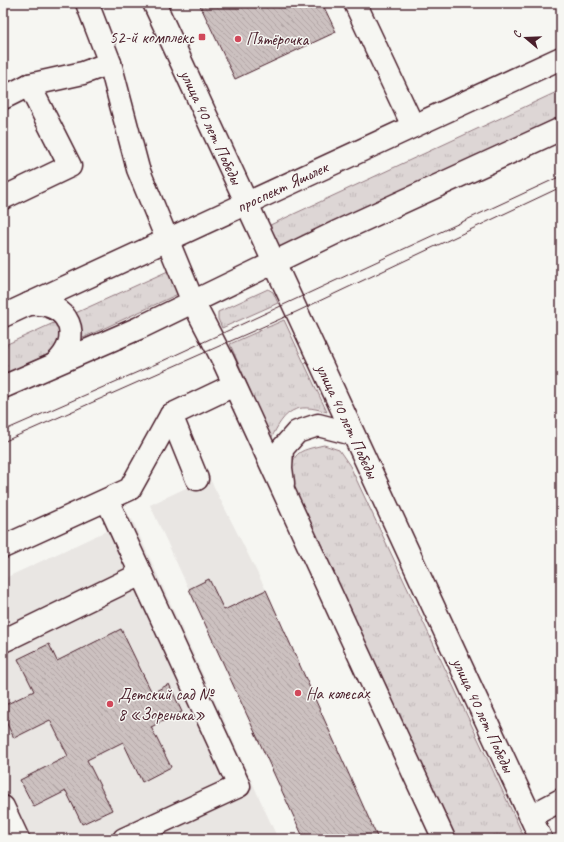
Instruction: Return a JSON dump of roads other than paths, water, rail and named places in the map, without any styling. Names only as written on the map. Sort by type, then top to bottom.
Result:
[{"type":"street","points":[[88,3],[110,63],[138,169],[166,241],[193,302],[234,385],[444,839]]},
{"type":"street","name":"улица 40 лет Победы","points":[[154,3],[541,839]]},
{"type":"street","points":[[355,3],[413,126]]},
{"type":"street","name":"проспект Яшьлек","points":[[3,316],[561,58]]},
{"type":"street","points":[[3,98],[29,85],[83,73],[110,63]]},
{"type":"street","points":[[3,198],[70,166],[29,85]]},
{"type":"street","points":[[3,387],[119,337],[275,262],[561,130]]},
{"type":"street","points":[[29,304],[41,303],[52,306],[62,313],[69,323],[71,334],[70,346],[64,356],[55,364]]},
{"type":"street","points":[[3,547],[130,489],[171,415],[234,385]]},
{"type":"street","points":[[171,415],[197,479]]},
{"type":"street","points":[[285,497],[281,468],[282,449],[297,432],[318,425],[353,434]]},
{"type":"street","points":[[107,500],[239,786],[124,839]]},
{"type":"street","points":[[3,641],[141,574]]},
{"type":"street","points":[[531,816],[561,800]]},
{"type":"street","points":[[3,807],[18,839]]},
{"type":"tram line","points":[[3,431],[156,364],[561,176]]},
{"type":"tram line","points":[[3,442],[296,312],[561,187]]},
{"type":"place","name":"52-й комплекс","points":[[202,37]]},
{"type":"place","name":"Пятёрочка","points":[[238,39]]},
{"type":"place","name":"На колесах","points":[[298,693]]},
{"type":"place","name":"Детский сад № 8 «Зоренька»","points":[[110,704]]}]
